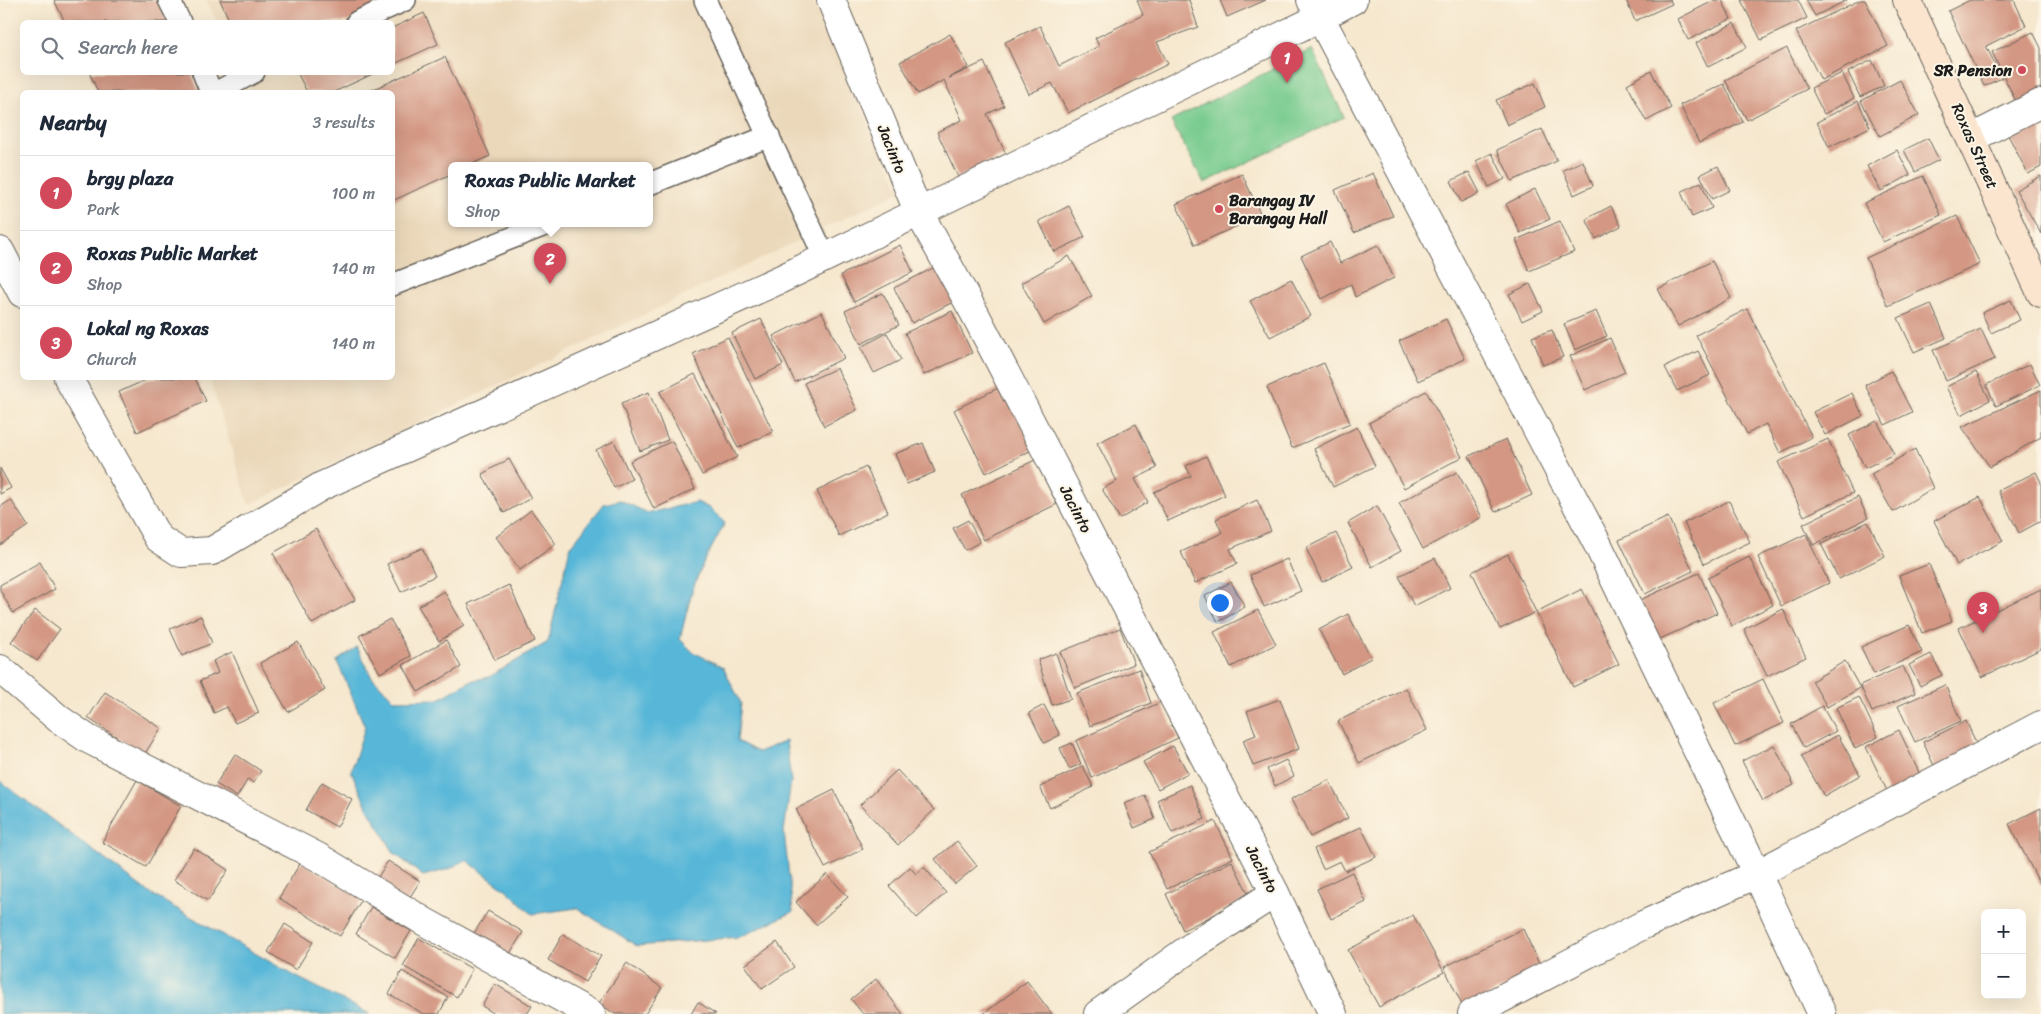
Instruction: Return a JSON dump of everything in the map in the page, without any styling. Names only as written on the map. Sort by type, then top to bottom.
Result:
[{"type":"main road","name":"Roxas Street","points":[[1907,0],[1972,138],[2041,293]]},
{"type":"street","name":"Jacinto","points":[[831,0],[918,211],[975,314],[1275,894],[1333,1014]]},
{"type":"street","points":[[69,380],[158,538],[181,553],[212,551],[322,486],[781,279],[1315,9],[1353,0]]},
{"type":"street","points":[[1315,9],[1598,545],[1757,874],[1822,1014]]},
{"type":"street","points":[[1972,138],[2041,103]]},
{"type":"street","points":[[0,251],[20,289]]},
{"type":"street","points":[[0,669],[59,719],[88,739],[318,857],[425,922],[591,1014]]},
{"type":"street","points":[[1472,1014],[1643,924],[1757,874],[2041,725]]},
{"type":"street","points":[[1098,1014],[1197,944],[1275,894]]},
{"type":"lane","points":[[169,0],[179,20]]},
{"type":"lane","points":[[361,20],[405,0]]},
{"type":"lane","points":[[705,0],[824,256]]},
{"type":"lane","points":[[204,75],[210,90]]},
{"type":"lane","points":[[221,90],[248,75]]},
{"type":"lane","points":[[653,182],[769,136]]},
{"type":"lane","points":[[395,284],[540,227]]},
{"type":"shaded area","points":[[206,0],[812,0],[901,191],[249,505],[211,383],[213,380],[395,380],[395,90],[251,90],[243,75],[395,75],[395,20],[216,20]]},
{"type":"green space","points":[[1312,49],[1344,117],[1204,183],[1171,121]]},
{"type":"water","points":[[620,500],[648,513],[697,502],[711,509],[725,523],[703,564],[692,591],[680,639],[693,652],[723,667],[741,703],[737,741],[758,752],[786,741],[791,781],[784,832],[793,912],[740,937],[637,946],[577,908],[532,914],[508,891],[466,860],[449,869],[423,876],[394,853],[367,807],[351,771],[365,727],[337,661],[357,647],[371,676],[394,700],[439,699],[470,681],[489,677],[548,642],[570,547],[604,504]]},
{"type":"water","points":[[0,781],[151,894],[295,976],[370,1014],[0,1014]]},
{"type":"building","points":[[54,0],[157,0],[167,20],[64,20]]},
{"type":"building","points":[[220,0],[396,0],[351,20],[229,20]]},
{"type":"building","points":[[1137,0],[1189,0],[1198,27],[1157,42],[1168,64],[1068,113],[1052,83],[1029,94],[1005,42],[1040,26],[1059,66],[1099,46],[1095,38],[1143,15]]},
{"type":"building","points":[[1220,0],[1266,0],[1227,17]]},
{"type":"building","points":[[1626,0],[1670,0],[1672,4],[1635,21]]},
{"type":"building","points":[[1715,0],[1722,0],[1731,19],[1688,40],[1678,19]]},
{"type":"building","points":[[1741,0],[1798,0],[1807,18],[1761,40]]},
{"type":"building","points":[[1806,0],[1847,0],[1815,16]]},
{"type":"building","points":[[1860,0],[1865,0],[1888,46],[1821,80],[1796,31]]},
{"type":"building","points":[[1970,0],[2014,0],[2026,26],[1986,46],[2002,78],[1984,86],[1948,11]]},
{"type":"building","points":[[424,13],[438,44],[395,64],[395,27]]},
{"type":"building","points":[[1734,23],[1747,47],[1708,67],[1696,43]]},
{"type":"building","points":[[2033,32],[2041,48],[2041,98],[2019,108],[1992,52]]},
{"type":"building","points":[[950,34],[969,67],[949,78],[984,62],[1004,106],[987,114],[1006,154],[958,177],[937,132],[962,120],[944,80],[918,94],[900,62]]},
{"type":"building","points":[[1787,48],[1807,89],[1747,120],[1725,80]]},
{"type":"building","points":[[445,57],[490,156],[477,162],[448,162],[448,175],[395,200],[395,90],[371,90]]},
{"type":"building","points":[[1872,60],[1884,86],[1860,97],[1848,72]]},
{"type":"building","points":[[1651,71],[1671,108],[1646,121],[1627,84]]},
{"type":"building","points":[[1842,73],[1854,98],[1824,114],[1811,88]]},
{"type":"building","points":[[90,75],[192,75],[198,90],[97,90]]},
{"type":"building","points":[[298,75],[371,75],[338,90],[306,90]]},
{"type":"building","points":[[1900,80],[1919,115],[1880,136],[1861,101]]},
{"type":"building","points":[[1535,83],[1545,107],[1507,125],[1496,100]]},
{"type":"building","points":[[1724,84],[1743,122],[1699,143],[1680,105]]},
{"type":"building","points":[[1858,101],[1870,127],[1829,147],[1817,122]]},
{"type":"building","points":[[2041,115],[2041,167],[2028,174],[2007,133]]},
{"type":"building","points":[[1542,129],[1557,161],[1512,181],[1497,150]]},
{"type":"building","points":[[1928,138],[1939,160],[1915,172],[1904,150]]},
{"type":"building","points":[[1897,150],[1910,175],[1881,191],[1867,166]]},
{"type":"building","points":[[1492,153],[1505,179],[1489,187],[1476,161]]},
{"type":"building","points":[[1583,161],[1593,186],[1574,195],[1563,170]]},
{"type":"building","points":[[1718,166],[1730,190],[1712,199],[1700,175]]},
{"type":"building","points":[[1469,172],[1480,193],[1461,202],[1451,181]]},
{"type":"building","points":[[1373,173],[1393,216],[1354,233],[1335,190]]},
{"type":"building","name":"Barangay IV Barangay Hall","points":[[1242,174],[1261,215],[1195,245],[1176,204]]},
{"type":"building","points":[[1923,176],[1941,215],[1883,242],[1864,203]]},
{"type":"building","points":[[2041,176],[2041,234],[2016,190]]},
{"type":"building","points":[[1701,182],[1712,208],[1692,217],[1681,192]]},
{"type":"building","points":[[1535,189],[1550,219],[1520,233],[1506,204]]},
{"type":"building","points":[[1069,206],[1085,237],[1054,252],[1039,221]]},
{"type":"building","points":[[1611,206],[1621,226],[1596,239],[1586,219]]},
{"type":"building","points":[[1957,216],[1980,264],[1888,306],[1866,258]]},
{"type":"building","points":[[1560,221],[1574,252],[1529,271],[1516,240]]},
{"type":"building","points":[[1330,242],[1340,263],[1378,245],[1394,278],[1355,297],[1351,284],[1322,299],[1301,256]]},
{"type":"building","points":[[900,245],[913,272],[854,302],[841,275]]},
{"type":"building","points":[[1069,256],[1092,296],[1044,324],[1021,283]]},
{"type":"building","points":[[1712,261],[1731,298],[1678,326],[1658,289]]},
{"type":"building","points":[[939,265],[957,300],[912,323],[894,288]]},
{"type":"building","points":[[1291,279],[1311,316],[1270,337],[1250,301]]},
{"type":"building","points":[[1530,284],[1543,311],[1522,321],[1509,294]]},
{"type":"building","points":[[883,293],[899,325],[861,344],[845,311]]},
{"type":"building","points":[[2011,300],[2020,320],[1991,333],[1982,313]]},
{"type":"building","points":[[1931,304],[1946,338],[1914,352],[1898,318]]},
{"type":"building","points":[[1747,309],[1812,437],[1780,453],[1766,424],[1747,434],[1696,335]]},
{"type":"building","points":[[952,311],[972,353],[924,375],[905,333]]},
{"type":"building","points":[[1596,311],[1607,336],[1575,350],[1564,324]]},
{"type":"building","points":[[822,312],[844,358],[795,382],[773,336]]},
{"type":"building","points":[[761,319],[783,365],[755,379],[732,333]]},
{"type":"building","points":[[1446,319],[1465,359],[1418,381],[1399,341]]},
{"type":"building","points":[[1981,329],[1995,359],[1946,381],[1933,350]]},
{"type":"building","points":[[1552,330],[1563,357],[1543,365],[1532,337]]},
{"type":"building","points":[[887,333],[901,360],[874,373],[861,347]]},
{"type":"building","points":[[728,337],[773,432],[738,448],[693,354]]},
{"type":"building","points":[[1610,338],[1625,372],[1585,390],[1570,356]]},
{"type":"building","points":[[1698,351],[1710,375],[1677,391],[1665,367]]},
{"type":"building","points":[[1324,363],[1350,423],[1292,448],[1267,387]]},
{"type":"building","points":[[2030,364],[2040,385],[1996,406],[1986,385]]},
{"type":"building","points":[[837,368],[857,410],[824,426],[804,383]]},
{"type":"building","points":[[1891,371],[1912,412],[1885,425],[1865,385]]},
{"type":"building","points":[[1976,372],[1990,400],[1961,415],[1946,387]]},
{"type":"building","points":[[695,374],[737,457],[702,475],[660,392]]},
{"type":"building","points":[[146,380],[196,380],[206,401],[137,432],[119,392]]},
{"type":"building","points":[[1002,386],[1034,449],[986,473],[954,410]]},
{"type":"building","points":[[2041,390],[2041,437],[1990,467],[1962,427]]},
{"type":"building","points":[[1426,391],[1462,457],[1404,488],[1369,423]]},
{"type":"building","points":[[649,392],[668,440],[640,451],[621,403]]},
{"type":"building","points":[[1852,393],[1863,416],[1825,435],[1813,412]]},
{"type":"building","points":[[1877,421],[1894,454],[1865,468],[1849,435]]},
{"type":"building","points":[[1136,424],[1157,468],[1135,479],[1148,502],[1120,519],[1102,489],[1117,481],[1097,443]]},
{"type":"building","points":[[1357,427],[1375,466],[1333,487],[1314,449]]},
{"type":"building","points":[[1506,439],[1532,495],[1495,512],[1469,456]]},
{"type":"building","points":[[1828,439],[1853,493],[1804,516],[1778,462]]},
{"type":"building","points":[[614,441],[632,479],[614,488],[596,450]]},
{"type":"building","points":[[672,441],[695,489],[654,509],[630,461]]},
{"type":"building","points":[[923,443],[935,472],[907,484],[895,454]]},
{"type":"building","points":[[1915,449],[1933,488],[1893,512],[1871,474]]},
{"type":"building","points":[[1206,456],[1225,495],[1168,521],[1154,492],[1191,476],[1186,466]]},
{"type":"building","points":[[509,459],[531,498],[504,513],[482,474]]},
{"type":"building","points":[[1035,460],[1057,504],[984,540],[962,495]]},
{"type":"building","points":[[866,467],[888,512],[839,536],[817,491]]},
{"type":"building","points":[[0,468],[11,488],[0,494]]},
{"type":"building","points":[[1457,472],[1482,517],[1423,549],[1399,503]]},
{"type":"building","points":[[2036,472],[2041,482],[2041,521],[2019,533],[1998,491]]},
{"type":"building","points":[[1858,497],[1868,518],[1813,545],[1803,524]]},
{"type":"building","points":[[1980,497],[2003,541],[1957,565],[1934,521]]},
{"type":"building","points":[[11,500],[28,526],[0,545],[0,507]]},
{"type":"building","points":[[1257,500],[1271,531],[1230,549],[1237,564],[1195,583],[1181,552],[1222,533],[1216,519]]},
{"type":"building","points":[[1729,501],[1750,542],[1704,564],[1684,523]]},
{"type":"building","points":[[1377,506],[1401,551],[1372,567],[1348,523]]},
{"type":"building","points":[[531,510],[556,544],[520,570],[496,537]]},
{"type":"building","points":[[1668,517],[1693,571],[1645,594],[1619,540]]},
{"type":"building","points":[[968,520],[980,542],[965,550],[953,528]]},
{"type":"building","points":[[1868,522],[1885,556],[1839,579],[1821,544]]},
{"type":"building","points":[[316,529],[355,600],[312,624],[273,553]]},
{"type":"building","points":[[1336,533],[1353,567],[1322,582],[1306,548]]},
{"type":"building","points":[[1806,534],[1829,583],[1781,606],[1758,557]]},
{"type":"building","points":[[422,548],[435,576],[401,592],[387,564]]},
{"type":"building","points":[[1508,554],[1536,612],[1500,629],[1472,572]]},
{"type":"building","points":[[1749,557],[1773,605],[1732,626],[1708,578]]},
{"type":"building","points":[[1435,558],[1450,588],[1414,606],[1399,576]]},
{"type":"building","points":[[1287,559],[1301,591],[1264,607],[1250,575]]},
{"type":"building","points":[[40,562],[55,589],[13,613],[0,590],[0,585]]},
{"type":"building","points":[[1929,564],[1952,621],[1922,633],[1899,576]]},
{"type":"building","points":[[1699,573],[1717,613],[1658,640],[1640,600]]},
{"type":"building","points":[[1231,582],[1245,607],[1218,622],[1205,596]]},
{"type":"building","points":[[509,585],[535,641],[495,660],[468,604]]},
{"type":"building","points":[[1582,589],[1619,664],[1573,687],[1536,612]]},
{"type":"building","points":[[2041,589],[2041,649],[1982,677],[1959,628]]},
{"type":"building","points":[[444,591],[464,626],[439,641],[418,606]]},
{"type":"building","points":[[1783,609],[1806,657],[1767,676],[1744,629]]},
{"type":"building","points":[[35,610],[60,629],[37,661],[11,642]]},
{"type":"building","points":[[1258,610],[1276,644],[1231,667],[1214,632]]},
{"type":"building","points":[[1348,614],[1371,658],[1342,674],[1319,630]]},
{"type":"building","points":[[201,616],[212,643],[182,656],[170,629]]},
{"type":"building","points":[[390,619],[411,656],[380,673],[359,636]]},
{"type":"building","points":[[1909,625],[1922,652],[1874,674],[1861,647]]},
{"type":"building","points":[[1120,628],[1134,664],[1075,688],[1060,652]]},
{"type":"building","points":[[446,640],[461,667],[418,692],[403,665]]},
{"type":"building","points":[[298,642],[325,690],[288,712],[260,663]]},
{"type":"building","points":[[232,652],[259,713],[235,723],[227,707],[214,713],[200,681],[218,673],[213,661]]},
{"type":"building","points":[[1056,653],[1071,699],[1052,705],[1038,660]]},
{"type":"building","points":[[1931,654],[1942,675],[1920,686],[1909,665]]},
{"type":"building","points":[[1845,661],[1860,688],[1827,707],[1812,681]]},
{"type":"building","points":[[1903,666],[1915,693],[1872,712],[1860,685]]},
{"type":"building","points":[[1139,669],[1151,703],[1090,726],[1077,693]]},
{"type":"building","points":[[1763,679],[1784,723],[1735,746],[1714,703]]},
{"type":"building","points":[[1945,685],[1961,721],[1915,742],[1898,706]]},
{"type":"building","points":[[1406,688],[1427,730],[1359,763],[1338,721]]},
{"type":"building","points":[[105,692],[161,728],[144,755],[88,718]]},
{"type":"building","points":[[1859,697],[1878,737],[1855,749],[1836,708]]},
{"type":"building","points":[[1280,699],[1299,749],[1253,766],[1243,740],[1256,735],[1247,711]]},
{"type":"building","points":[[1161,702],[1178,738],[1092,778],[1076,741]]},
{"type":"building","points":[[1044,705],[1060,735],[1044,743],[1029,713]]},
{"type":"building","points":[[1822,706],[1836,731],[1804,748],[1791,724]]},
{"type":"building","points":[[1966,721],[1980,751],[1937,772],[1923,742]]},
{"type":"building","points":[[1899,730],[1923,781],[1890,797],[1866,747]]},
{"type":"building","points":[[1838,735],[1860,775],[1824,796],[1801,756]]},
{"type":"building","points":[[1072,743],[1081,764],[1069,769],[1060,748]]},
{"type":"building","points":[[1774,745],[1794,785],[1763,801],[1742,761]]},
{"type":"building","points":[[1173,746],[1188,773],[1158,789],[1143,762]]},
{"type":"building","points":[[235,754],[261,771],[253,783],[248,779],[237,797],[216,784]]},
{"type":"building","points":[[1286,760],[1294,776],[1275,786],[1267,769]]},
{"type":"building","points":[[1083,766],[1093,787],[1050,808],[1040,787]]},
{"type":"building","points":[[897,770],[934,810],[898,845],[860,805]]},
{"type":"building","points":[[137,780],[181,806],[146,867],[102,842]]},
{"type":"building","points":[[1329,780],[1348,818],[1310,837],[1291,799]]},
{"type":"building","points":[[322,782],[352,799],[337,827],[306,810]]},
{"type":"building","points":[[1190,785],[1205,819],[1172,833],[1157,800]]},
{"type":"building","points":[[834,790],[863,849],[825,868],[796,809]]},
{"type":"building","points":[[1145,795],[1155,819],[1134,828],[1124,803]]},
{"type":"building","points":[[2041,808],[2041,886],[2009,824]]},
{"type":"building","points":[[1215,821],[1233,858],[1167,889],[1149,852]]},
{"type":"building","points":[[1361,827],[1376,857],[1345,871],[1340,861],[1323,869],[1314,849]]},
{"type":"building","points":[[957,841],[977,866],[955,884],[935,859]]},
{"type":"building","points":[[194,848],[228,870],[208,901],[174,880]]},
{"type":"building","points":[[388,861],[420,881],[405,905],[373,885]]},
{"type":"building","points":[[1232,861],[1250,897],[1183,930],[1166,894]]},
{"type":"building","points":[[301,862],[362,899],[340,936],[279,898]]},
{"type":"building","points":[[910,867],[916,874],[924,867],[946,893],[917,918],[889,886]]},
{"type":"building","points":[[1352,872],[1366,902],[1331,919],[1317,889]]},
{"type":"building","points":[[827,874],[848,897],[816,925],[796,902]]},
{"type":"building","points":[[371,907],[411,931],[395,958],[356,934]]},
{"type":"building","points":[[488,911],[523,932],[506,960],[471,938]]},
{"type":"building","points":[[1413,915],[1444,972],[1379,1007],[1348,950]]},
{"type":"building","points":[[285,924],[313,942],[296,970],[268,952]]},
{"type":"building","points":[[1523,929],[1542,970],[1463,1007],[1444,967]]},
{"type":"building","points":[[563,934],[601,956],[585,982],[548,960]]},
{"type":"building","points":[[419,938],[472,969],[457,997],[403,966]]},
{"type":"building","points":[[777,942],[794,967],[762,989],[745,965]]},
{"type":"building","points":[[627,963],[662,988],[645,1014],[615,1014],[599,1003]]},
{"type":"building","points":[[402,971],[448,997],[439,1014],[424,1014],[389,994]]},
{"type":"building","points":[[876,979],[903,1014],[863,1014],[851,999]]},
{"type":"building","points":[[1027,981],[1052,1014],[983,1014]]},
{"type":"building","points":[[495,984],[532,1006],[527,1014],[495,1014],[482,1006]]},
{"type":"building","points":[[698,1002],[716,1014],[691,1014]]},
{"type":"place","name":"SR Pension","points":[[2022,70]]},
{"type":"place","name":"brgy plaza","points":[[1287,83]]},
{"type":"place","name":"Barangay IV Barangay Hall","points":[[1219,209]]},
{"type":"place","name":"Roxas Public Market","points":[[550,284]]},
{"type":"place","name":"Lokal ng Roxas","points":[[1983,633]]}]
